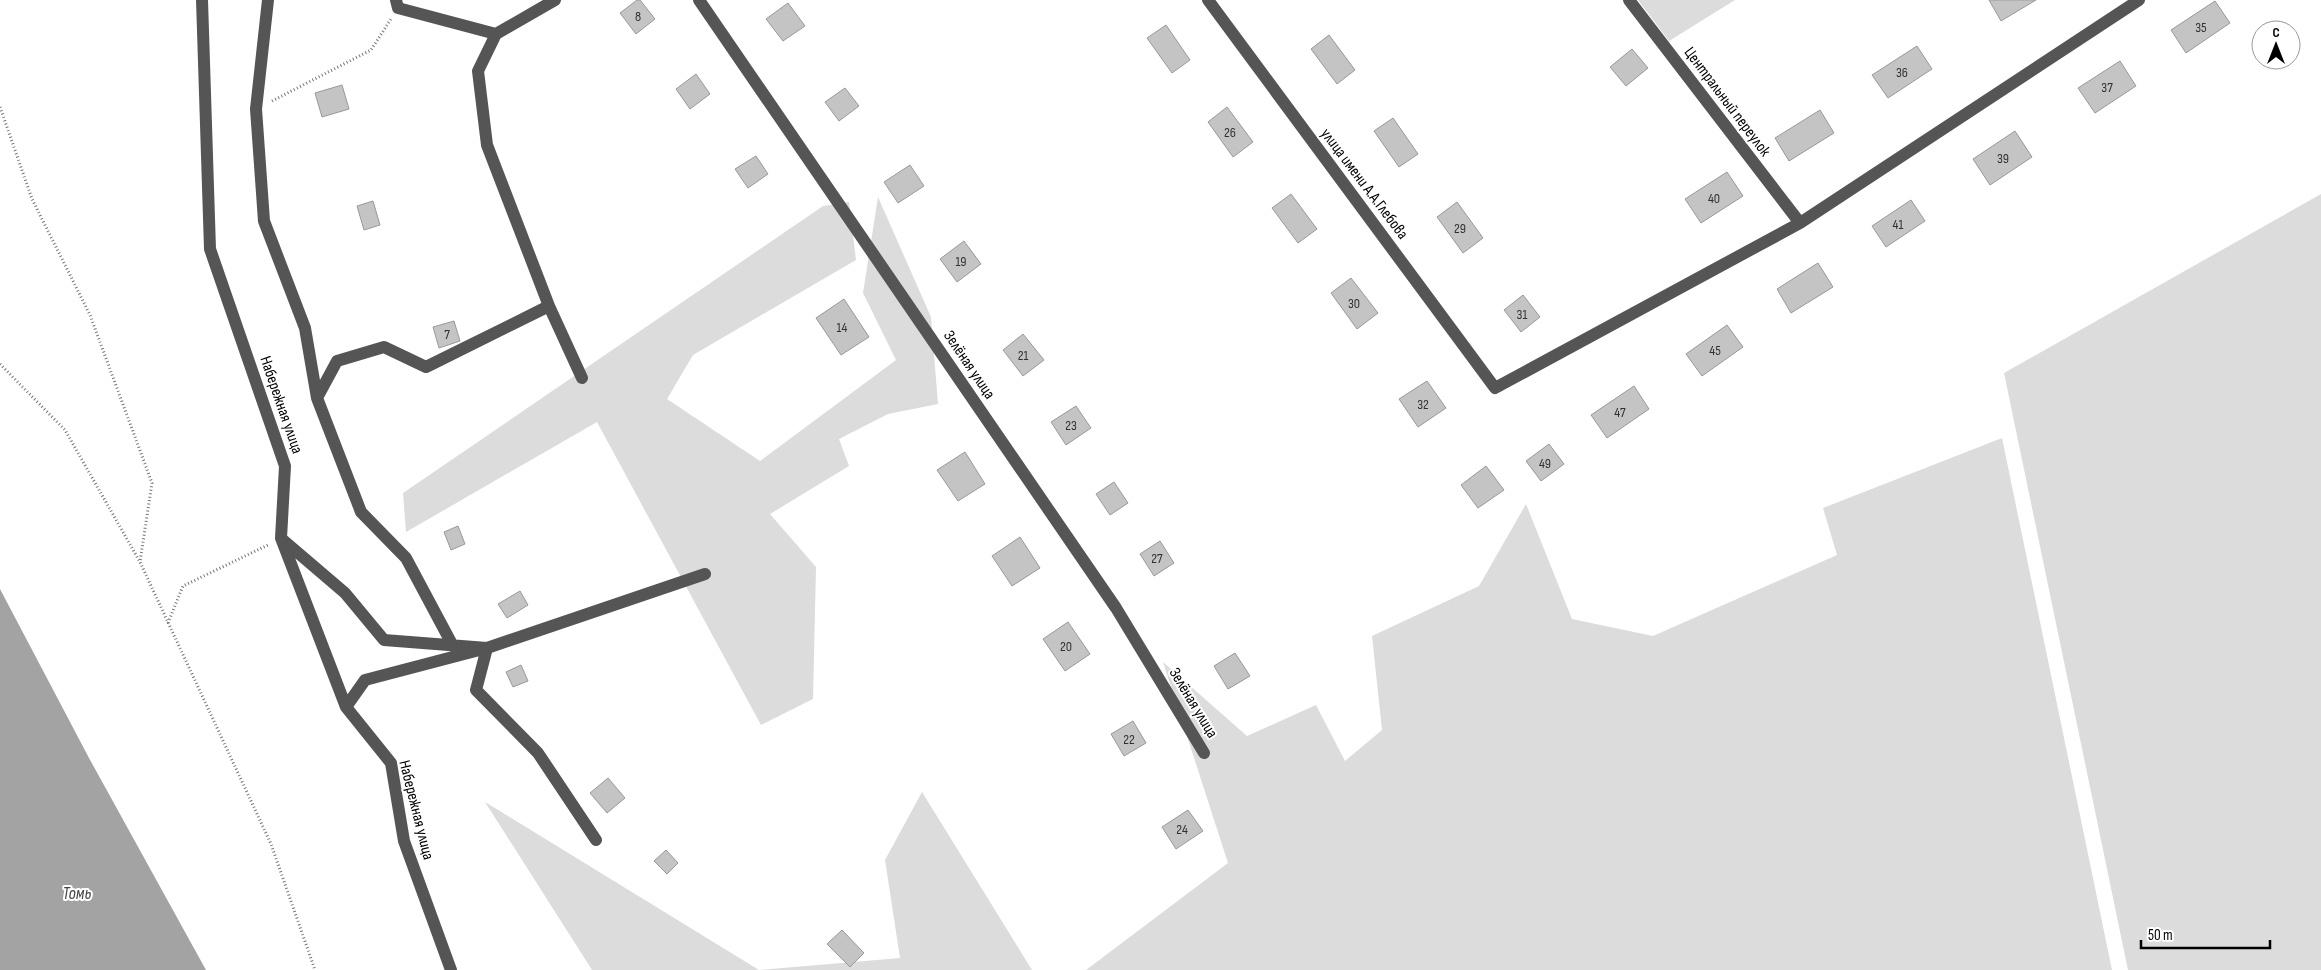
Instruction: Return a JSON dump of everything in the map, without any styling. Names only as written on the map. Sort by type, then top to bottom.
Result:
[{"type":"street","name":"Набережная улица","points":[[202,0],[210,249],[285,466],[281,538],[346,707],[391,763],[404,841],[451,970]]},
{"type":"street","points":[[268,0],[256,109],[264,221],[304,328],[317,398],[361,512],[406,558],[453,646]]},
{"type":"street","points":[[555,0],[496,34],[478,71],[487,145],[549,306],[582,378]]},
{"type":"street","name":"Зелёная улица","points":[[699,0],[1116,608],[1204,753]]},
{"type":"street","name":"улица имени А.А.Глебова","points":[[1208,0],[1495,388],[1800,223]]},
{"type":"street","name":"Центральный переулок","points":[[1629,0],[1800,223]]},
{"type":"street","points":[[1800,223],[2139,0]]},
{"type":"street","points":[[397,4],[496,34]]},
{"type":"street","points":[[317,398],[337,361],[384,347],[426,367],[549,306]]},
{"type":"street","points":[[281,538],[345,593],[384,640],[487,648]]},
{"type":"street","points":[[346,707],[366,680],[487,648],[705,574]]},
{"type":"street","points":[[487,648],[476,690],[538,753],[596,840]]},
{"type":"path","points":[[256,109],[372,50],[397,4]]},
{"type":"path","points":[[0,107],[32,199],[90,315],[152,483],[140,562]]},
{"type":"path","points":[[0,364],[65,430],[140,562],[271,844],[315,970]]},
{"type":"path","points":[[168,623],[183,586],[281,538]]},
{"type":"shaded area","points":[[1638,0],[1735,0],[1669,41]]},
{"type":"shaded area","points":[[2321,194],[2321,970],[2128,970],[2004,373]]},
{"type":"shaded area","points":[[878,197],[931,317],[938,404],[888,414],[839,439],[849,466],[770,514],[816,567],[813,699],[761,725],[597,422],[406,532],[403,493],[823,206],[849,202],[856,260],[693,355],[667,399],[760,461],[896,360],[863,293]]},
{"type":"shaded area","points":[[2002,438],[2112,970],[1086,970],[1228,863],[1163,662],[1247,736],[1316,705],[1345,761],[1382,730],[1372,636],[1479,586],[1526,504],[1572,619],[1653,636],[1837,555],[1823,508]]},
{"type":"shaded area","points":[[922,792],[1032,970],[759,970],[900,958],[885,860]]},
{"type":"shaded area","points":[[485,802],[759,970],[592,970]]},
{"type":"water","name":"Томь","points":[[0,589],[89,758],[206,970],[0,970]]},
{"type":"building","points":[[637,0],[640,0],[655,19],[636,34],[620,13]]},
{"type":"building","points":[[1989,0],[2036,0],[2001,21]]},
{"type":"building","points":[[2215,1],[2230,23],[2186,53],[2171,30]]},
{"type":"building","points":[[788,3],[805,26],[783,41],[766,19]]},
{"type":"building","points":[[1166,25],[1190,60],[1172,73],[1147,38]]},
{"type":"building","points":[[1329,35],[1355,70],[1337,84],[1311,49]]},
{"type":"building","points":[[1917,46],[1932,69],[1888,98],[1872,75]]},
{"type":"building","points":[[1632,49],[1648,68],[1626,86],[1610,67]]},
{"type":"building","points":[[2120,61],[2136,86],[2095,113],[2078,88]]},
{"type":"building","points":[[696,74],[710,94],[690,109],[676,89]]},
{"type":"building","points":[[342,85],[349,109],[322,117],[315,93]]},
{"type":"building","points":[[845,88],[859,106],[839,121],[825,102]]},
{"type":"building","points":[[1227,107],[1253,142],[1233,157],[1208,122]]},
{"type":"building","points":[[1820,110],[1834,133],[1789,161],[1775,138]]},
{"type":"building","points":[[1393,118],[1418,154],[1399,167],[1374,131]]},
{"type":"building","points":[[2015,131],[2032,157],[1990,185],[1973,159]]},
{"type":"building","points":[[756,156],[768,174],[748,188],[735,169]]},
{"type":"building","points":[[910,165],[924,186],[898,203],[884,182]]},
{"type":"building","points":[[1727,172],[1743,196],[1701,223],[1685,199]]},
{"type":"building","points":[[1291,194],[1317,229],[1298,243],[1272,208]]},
{"type":"building","points":[[1911,200],[1925,221],[1886,247],[1872,226]]},
{"type":"building","points":[[373,201],[380,225],[364,230],[357,206]]},
{"type":"building","points":[[1457,202],[1483,238],[1463,253],[1437,217]]},
{"type":"building","points":[[964,241],[981,264],[957,282],[940,259]]},
{"type":"building","points":[[1818,263],[1833,287],[1791,313],[1777,289]]},
{"type":"building","points":[[1351,278],[1378,313],[1357,329],[1331,293]]},
{"type":"building","points":[[1523,295],[1540,317],[1521,332],[1504,310]]},
{"type":"building","points":[[844,299],[869,337],[841,355],[816,318]]},
{"type":"building","points":[[454,321],[460,341],[439,348],[433,327]]},
{"type":"building","points":[[1727,325],[1743,347],[1702,376],[1686,354]]},
{"type":"building","points":[[1023,334],[1044,360],[1023,376],[1003,350]]},
{"type":"building","points":[[1427,381],[1446,408],[1418,427],[1399,399]]},
{"type":"building","points":[[1634,386],[1649,409],[1607,438],[1591,415]]},
{"type":"building","points":[[1076,406],[1091,428],[1066,445],[1051,422]]},
{"type":"building","points":[[1549,444],[1564,464],[1541,481],[1526,461]]},
{"type":"building","points":[[965,452],[985,484],[958,501],[937,470]]},
{"type":"building","points":[[1486,466],[1504,490],[1478,508],[1461,485]]},
{"type":"building","points":[[1114,482],[1128,503],[1110,515],[1096,494]]},
{"type":"building","points":[[458,526],[465,544],[451,550],[444,532]]},
{"type":"building","points":[[1020,537],[1040,568],[1012,586],[992,556]]},
{"type":"building","points":[[1160,541],[1174,563],[1154,576],[1140,554]]},
{"type":"building","points":[[520,591],[528,605],[507,618],[498,604]]},
{"type":"building","points":[[1068,622],[1090,654],[1065,671],[1043,639]]},
{"type":"building","points":[[1235,653],[1250,676],[1228,689],[1214,666]]},
{"type":"building","points":[[521,665],[528,681],[513,687],[506,672]]},
{"type":"building","points":[[1133,721],[1146,743],[1124,756],[1111,734]]},
{"type":"building","points":[[608,778],[625,798],[607,813],[590,793]]},
{"type":"building","points":[[1188,810],[1203,831],[1176,849],[1162,827]]},
{"type":"building","points":[[666,850],[678,863],[667,874],[654,861]]},
{"type":"building","points":[[842,930],[864,953],[850,967],[827,944]]}]
